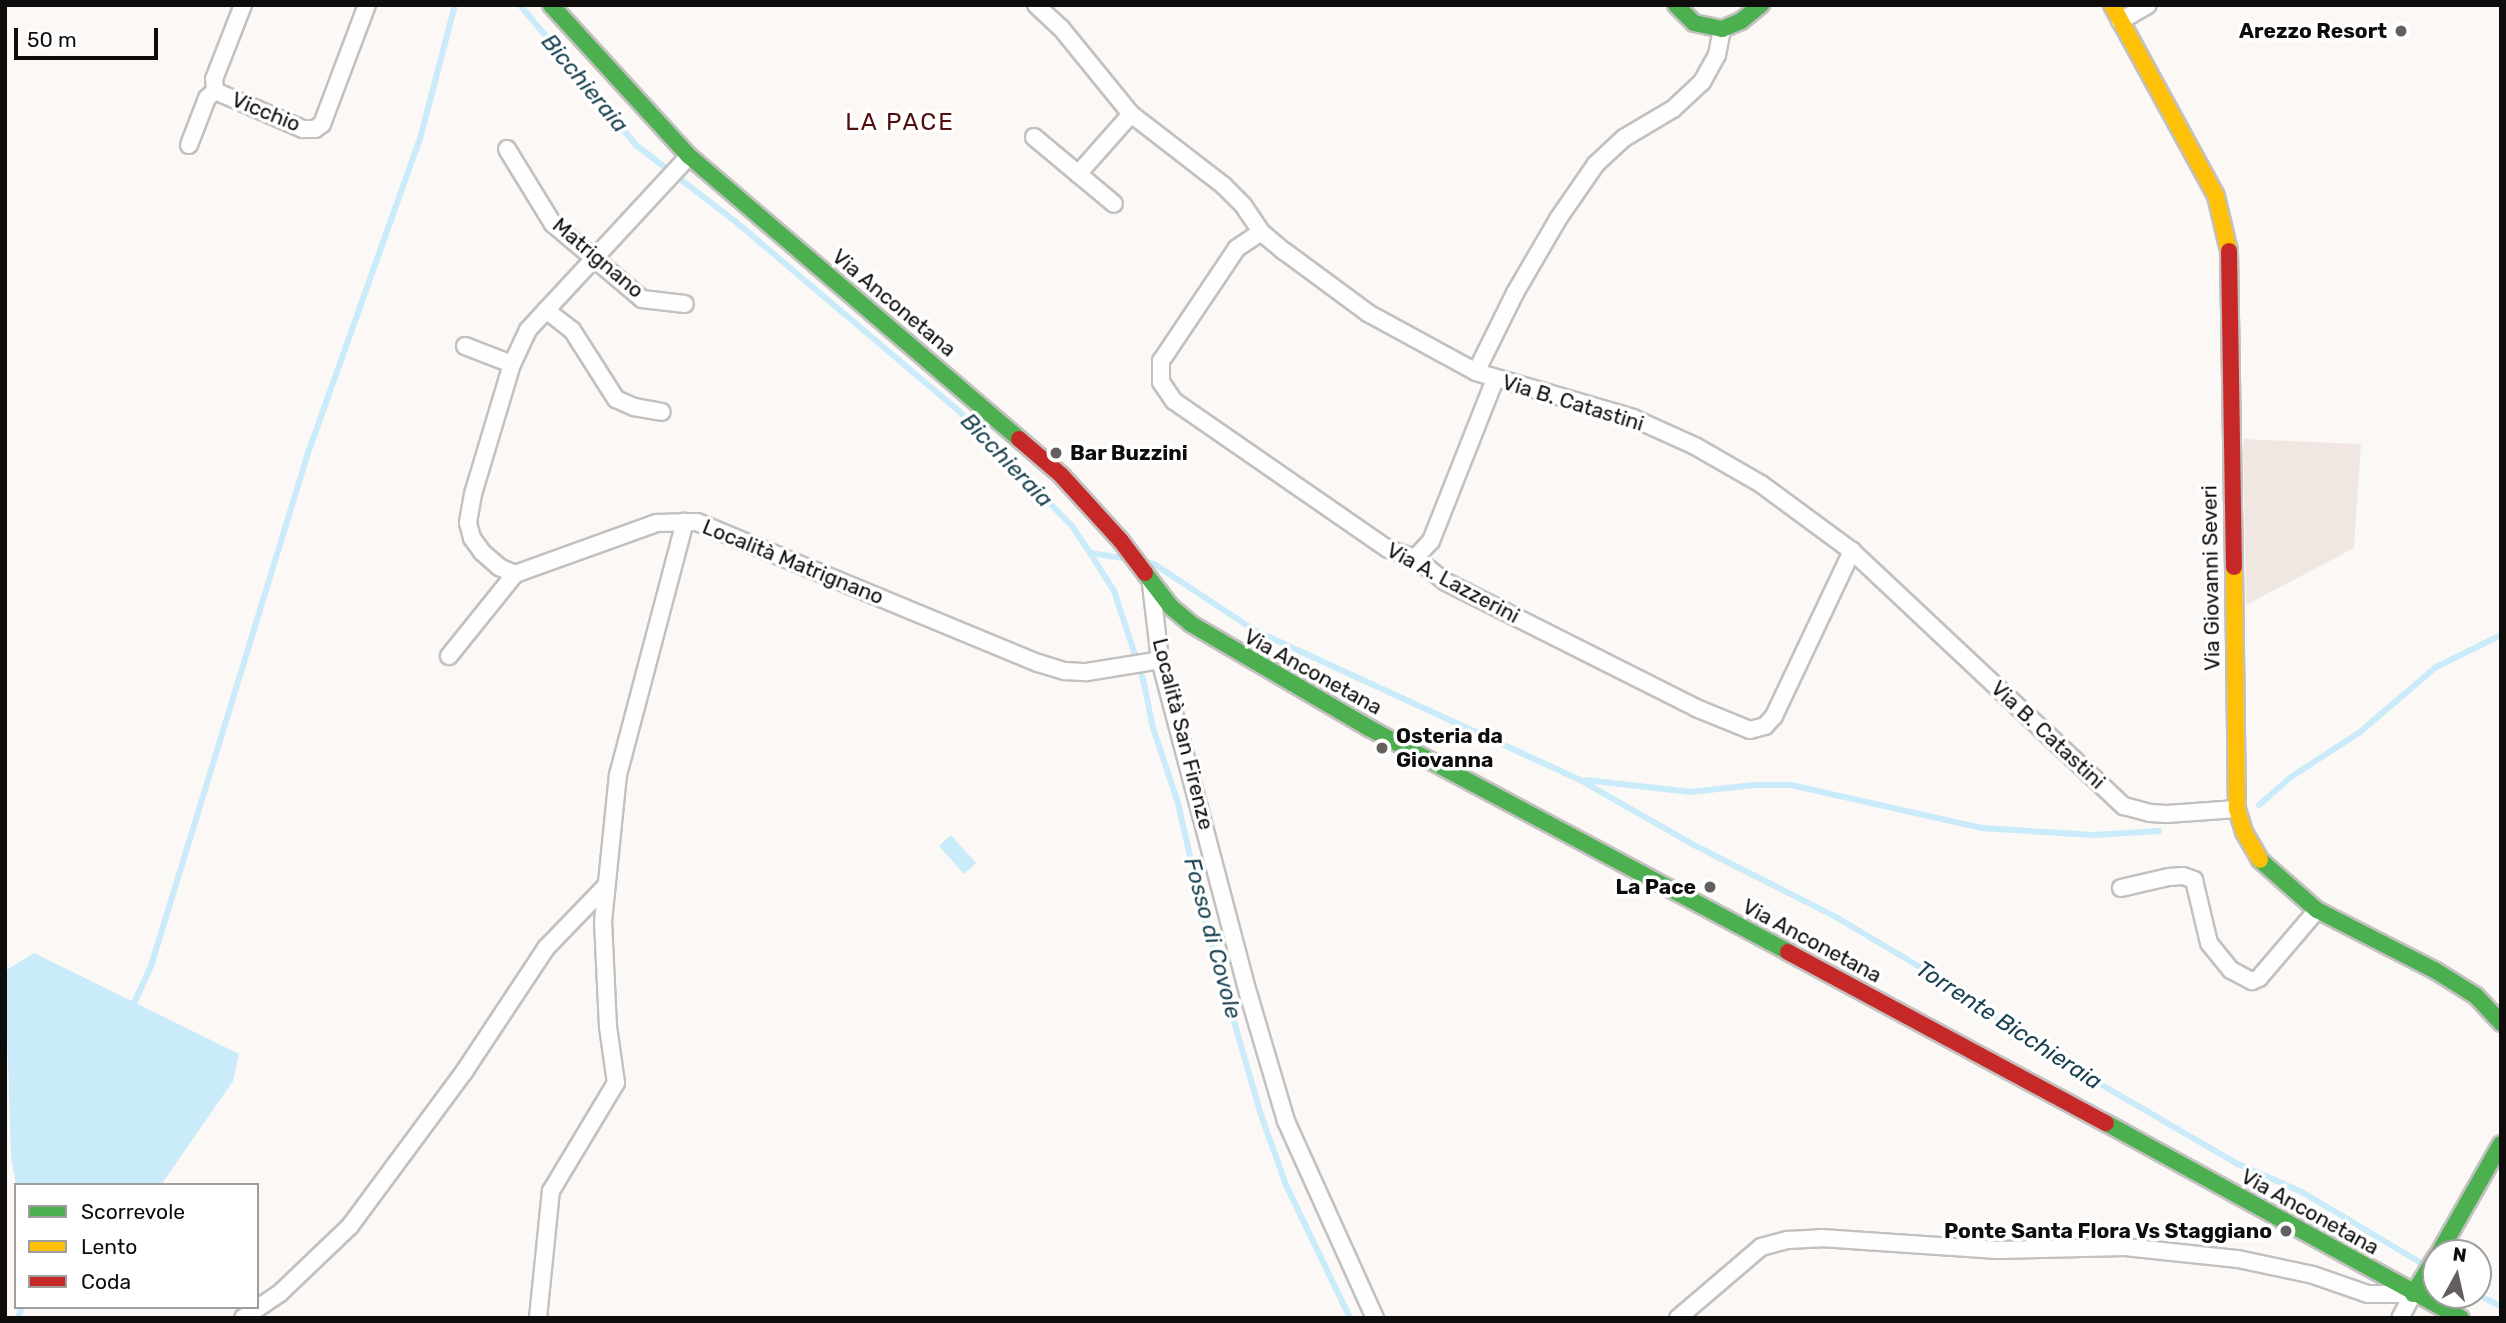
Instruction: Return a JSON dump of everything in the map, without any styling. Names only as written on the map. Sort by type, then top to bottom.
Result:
[{"type":"main road","name":"Via Anconetana","points":[[551,5],[689,156],[1061,475],[1121,541],[1171,607],[1211,639],[1369,728],[2028,1080],[2461,1318]]},
{"type":"main road","points":[[1676,5],[1694,23],[1722,29],[1741,21],[1762,5]]},
{"type":"main road","name":"Via Giovanni Severi","points":[[2112,5],[2216,196],[2230,256],[2237,809],[2244,832],[2255,855],[2272,875],[2317,910],[2446,977],[2476,996],[2501,1023]]},
{"type":"main road","points":[[2446,1239],[2501,1144]]},
{"type":"main road","points":[[2413,1294],[2422,1280]]},
{"type":"street","name":"Vicchio","points":[[243,5],[214,79],[215,91],[303,129],[315,129],[322,124],[367,5]]},
{"type":"street","name":"Via B. Catastini","points":[[1036,5],[1061,28],[1131,114],[1224,186],[1243,205],[1261,232],[1368,313],[1476,372],[1633,418],[1695,446],[1761,484],[1852,551],[2124,806],[2143,812],[2167,814],[2237,809]]},
{"type":"street","points":[[2120,21],[2148,5]]},
{"type":"street","points":[[1476,372],[1515,293],[1558,219],[1596,164],[1624,138],[1674,109],[1702,82],[1717,55],[1722,29]]},
{"type":"street","points":[[189,145],[207,98],[215,91]]},
{"type":"street","points":[[1078,174],[1131,114]]},
{"type":"street","points":[[1034,137],[1114,204]]},
{"type":"street","name":"Matrignano","points":[[507,149],[553,225],[642,299],[685,303]]},
{"type":"street","points":[[449,656],[514,574],[499,567],[482,552],[472,538],[468,523],[473,494],[512,363],[528,330],[689,156]]},
{"type":"street","name":"Via A. Lazzerini","points":[[1261,232],[1237,248],[1169,349],[1161,361],[1161,382],[1174,401],[1316,501],[1388,549],[1415,558],[1446,582],[1696,708],[1751,730],[1765,726],[1774,716],[1852,551]]},
{"type":"street","points":[[547,310],[572,330],[616,399],[634,407],[662,412]]},
{"type":"street","points":[[465,346],[512,363]]},
{"type":"street","points":[[1415,558],[1431,541],[1495,379]]},
{"type":"street","points":[[538,1318],[551,1191],[616,1083],[608,1027],[603,922],[618,775],[685,522]]},
{"type":"street","name":"Località Matrignano","points":[[514,574],[620,534],[657,523],[685,522],[716,528],[1038,663],[1065,671],[1118,669],[1154,660]]},
{"type":"street","name":"Località San Firenze","points":[[1152,584],[1154,660],[1286,1121],[1375,1318]]},
{"type":"street","points":[[2121,888],[2169,877],[2183,876],[2194,880],[2209,943],[2231,970],[2252,981],[2259,978],[2317,910]]},
{"type":"street","points":[[259,1307],[280,1293],[350,1226],[464,1072],[546,948],[605,887]]},
{"type":"street","points":[[1678,1318],[1761,1247],[1787,1240],[1821,1238],[1998,1251],[2125,1247],[2238,1259],[2313,1275],[2368,1294],[2413,1294],[2400,1318]]},
{"type":"shaded area","points":[[2243,439],[2361,444],[2354,548],[2246,605]]},
{"type":"water","points":[[951,835],[976,863],[964,874],[939,846]]},
{"type":"water","points":[[34,953],[239,1054],[233,1081],[162,1183],[16,1183],[11,1157],[5,971]]},
{"type":"waterway","points":[[131,1010],[151,966],[308,453],[420,139],[455,5]]},
{"type":"waterway","name":"Bicchieraia","points":[[520,5],[636,145],[736,222],[958,410],[1072,526],[1090,553],[1126,559]]},
{"type":"waterway","name":"Fosso di Covole","points":[[1090,553],[1114,591],[1143,679],[1153,728],[1178,803],[1203,914],[1260,1112],[1286,1185],[1350,1318]]},
{"type":"waterway","name":"Torrente Bicchieraia","points":[[1144,562],[1154,564],[1254,630],[1580,780],[1692,844],[1836,917],[1945,982],[2059,1060],[2238,1164],[2302,1192],[2422,1264]]},
{"type":"waterway","points":[[2259,805],[2291,777],[2360,732],[2436,667],[2501,635]]},
{"type":"waterway","points":[[1586,780],[1690,792],[1755,785],[1791,785],[1982,828],[2094,835],[2159,831]]},
{"type":"waterway","name":"Torrente Bicchieraia","points":[[2492,1302],[2501,1306]]},
{"type":"waterway","points":[[18,1318],[21,1309]]},
{"type":"traffic: fast","points":[[551,5],[689,156],[1019,439]]},
{"type":"traffic: fast","points":[[1676,5],[1694,23],[1722,29],[1741,21],[1761,5]]},
{"type":"traffic: fast","points":[[1145,573],[1171,607],[1191,624],[1369,728],[1788,952]]},
{"type":"traffic: fast","points":[[2260,860],[2317,910],[2436,971],[2476,996],[2501,1023]]},
{"type":"traffic: fast","points":[[2106,1123],[2461,1318]]},
{"type":"traffic: fast","points":[[2447,1239],[2501,1144]]},
{"type":"traffic: fast","points":[[2413,1294],[2422,1280]]},
{"type":"traffic: slow","points":[[2112,5],[2216,196],[2229,251]]},
{"type":"traffic: slow","points":[[2234,567],[2237,809],[2244,832],[2260,860]]},
{"type":"traffic: jam","points":[[2229,251],[2234,567]]},
{"type":"traffic: jam","points":[[1019,439],[1061,475],[1121,541],[1145,573]]},
{"type":"traffic: jam","points":[[1788,952],[2106,1123]]},
{"type":"place","name":"Arezzo Resort","points":[[2401,31]]},
{"type":"place","name":"Bar Buzzini","points":[[1056,453]]},
{"type":"place","name":"Osteria da Giovanna","points":[[1382,748]]},
{"type":"place","name":"La Pace","points":[[1710,887]]},
{"type":"place","name":"Ponte Santa Flora Vs Staggiano","points":[[2286,1231]]},
{"type":"district","name":"LA PACE","points":[[900,123]]}]
